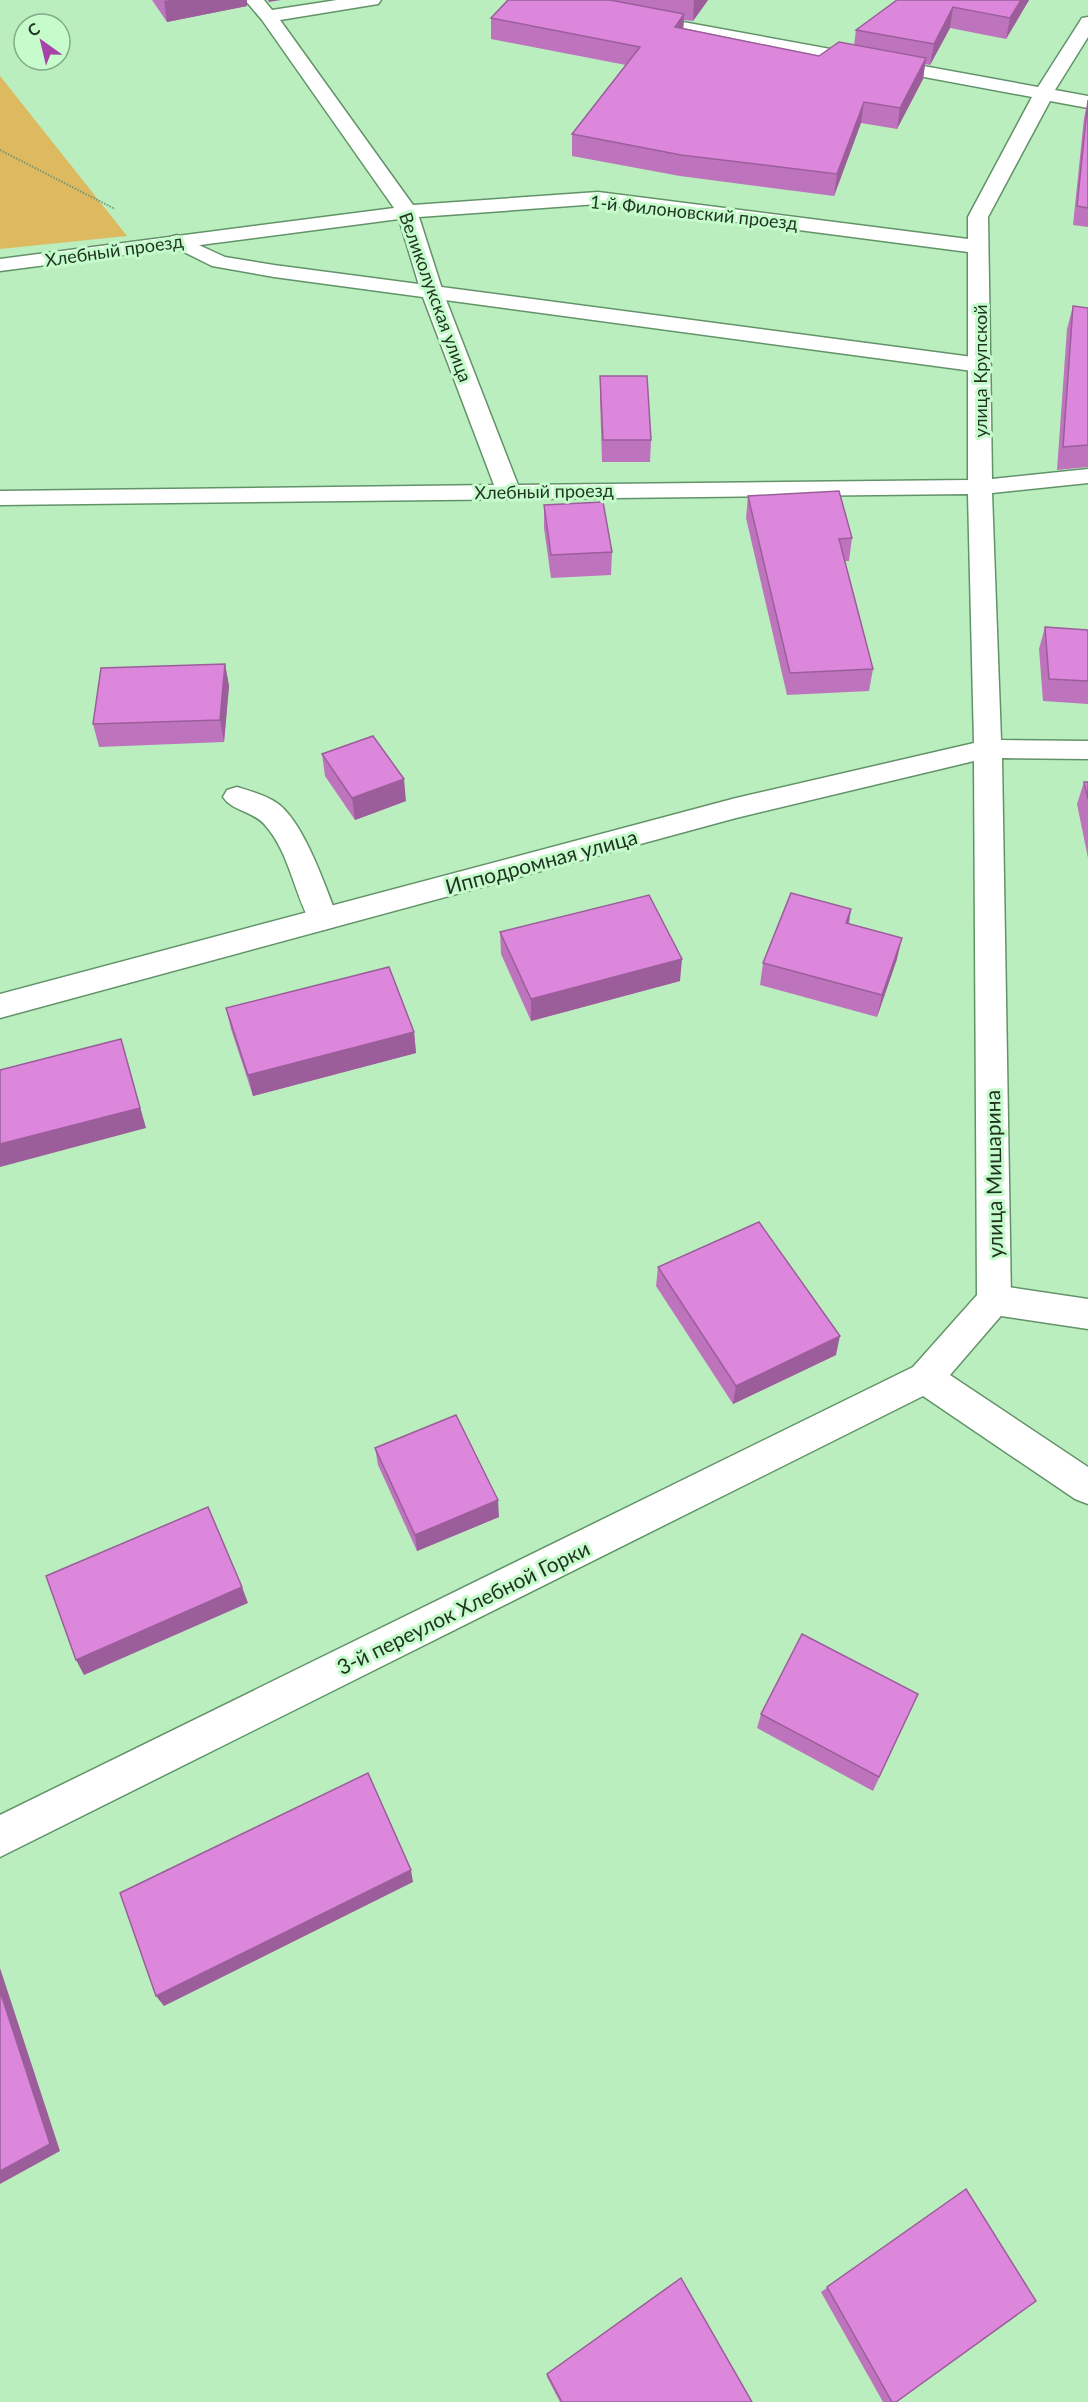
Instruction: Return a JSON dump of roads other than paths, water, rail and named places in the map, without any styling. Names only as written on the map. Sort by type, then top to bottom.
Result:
[{"type":"street","name":"Великолукская улица","points":[[254,0],[268,16],[407,212],[432,292],[508,491]]},
{"type":"street","points":[[268,16],[372,0]]},
{"type":"street","points":[[619,15],[1088,102]]},
{"type":"street","name":"улица Крупской","points":[[988,749],[980,487],[978,217],[1044,93],[1088,22]]},
{"type":"street","name":"1-й Филоновский проезд","points":[[407,212],[598,198],[980,247]]},
{"type":"street","name":"Хлебный проезд","points":[[0,265],[407,212]]},
{"type":"street","points":[[177,241],[219,262],[980,365]]},
{"type":"street","name":"Хлебный проезд","points":[[0,498],[980,487],[1088,476]]},
{"type":"street","name":"Ипподромная улица","points":[[0,1006],[736,808],[988,749],[1088,750]]},
{"type":"street","name":"улица Мишарина","points":[[988,749],[994,1300]]},
{"type":"street","points":[[237,796],[269,811],[285,831],[306,873],[323,919]]},
{"type":"street","points":[[1088,1314],[994,1300],[925,1377],[1088,1487]]},
{"type":"street","name":"3-й переулок Хлебной Горки","points":[[0,1838],[925,1377]]}]
